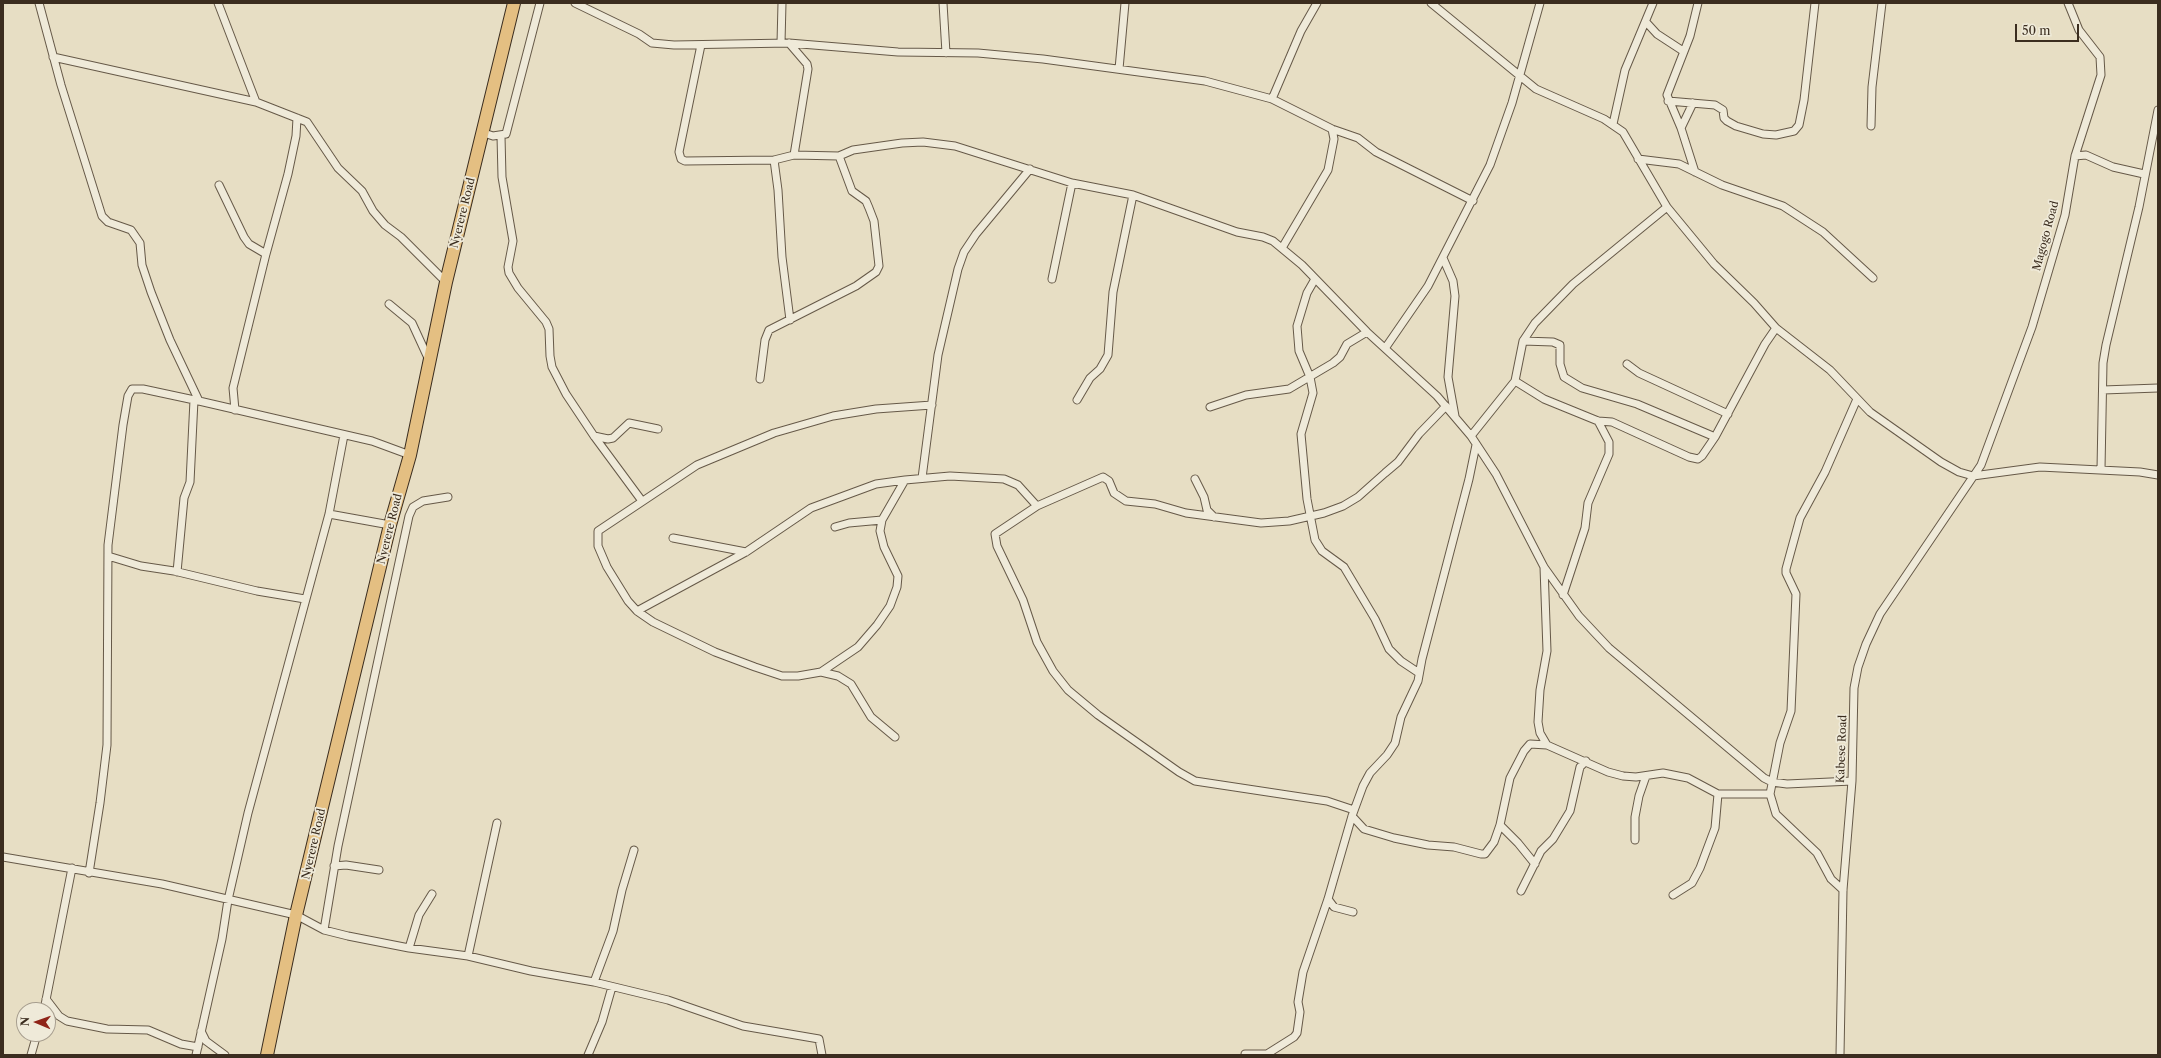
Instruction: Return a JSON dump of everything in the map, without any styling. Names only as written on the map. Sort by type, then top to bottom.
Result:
[{"type":"highway","name":"Nyerere Road","points":[[267,1055],[296,915],[390,525],[410,455],[446,282],[484,133],[514,3]]},
{"type":"street","points":[[39,3],[53,57],[102,216],[108,222],[131,230],[140,243],[142,265],[151,292],[170,340],[197,400],[190,482],[184,498],[177,572]]},
{"type":"street","points":[[218,3],[256,102]]},
{"type":"street","points":[[484,133],[501,136],[506,134],[540,3]]},
{"type":"street","points":[[575,3],[639,34],[652,43],[674,45],[789,43],[898,52],[978,53],[1119,68],[1205,80],[1272,99],[1332,129],[1358,138],[1376,152],[1473,201]]},
{"type":"street","points":[[781,43],[782,3]]},
{"type":"street","points":[[943,3],[946,53]]},
{"type":"street","points":[[1119,68],[1125,3]]},
{"type":"street","points":[[1272,99],[1301,31],[1317,3]]},
{"type":"street","points":[[1432,3],[1520,77],[1553,98],[1613,124],[1623,132],[1667,207],[1714,264],[1754,303],[1776,328],[1830,370],[1881,422],[1924,451],[1959,472],[1973,476],[2040,467],[2101,469],[2158,475]]},
{"type":"street","points":[[1386,347],[1419,301],[1473,201],[1490,165],[1520,77],[1540,3]]},
{"type":"street","points":[[1613,124],[1625,70],[1653,3]]},
{"type":"street","points":[[1694,172],[1681,128],[1668,101],[1668,90],[1690,36],[1698,3]]},
{"type":"street","points":[[1668,101],[1720,107],[1728,121],[1746,129],[1776,135],[1794,131],[1799,125],[1804,100],[1815,3]]},
{"type":"street","points":[[1871,126],[1872,87],[1882,3]]},
{"type":"street","name":"Magogo Road","points":[[1973,476],[1983,460],[2032,327],[2064,215],[2075,156],[2101,75],[2102,62],[2096,49],[2079,30],[2068,3]]},
{"type":"street","points":[[1646,22],[1657,34],[1683,52]]},
{"type":"street","points":[[789,43],[807,64],[808,69],[794,155]]},
{"type":"street","points":[[701,45],[679,152],[681,159],[685,161],[774,160],[794,155],[839,156],[853,150],[878,145],[923,142],[955,146],[1072,183],[1133,195],[1237,232],[1263,237],[1282,248],[1367,332],[1386,347],[1446,406],[1471,436],[1496,474],[1544,567],[1579,616],[1609,648],[1735,756],[1764,778],[1772,782],[1787,784],[1852,781]]},
{"type":"street","points":[[53,57],[256,102],[306,122],[338,168],[362,191],[373,211],[385,225],[401,237],[446,282]]},
{"type":"street","points":[[1681,128],[1693,103]]},
{"type":"street","points":[[2101,469],[2103,363],[2109,324],[2139,207],[2144,174],[2158,110]]},
{"type":"street","points":[[236,410],[233,388],[266,254],[288,174],[296,136],[297,118]]},
{"type":"street","points":[[1282,248],[1328,170],[1332,155],[1332,129]]},
{"type":"street","points":[[501,136],[502,177],[513,241],[509,273],[518,288],[546,322],[549,329],[552,367],[566,394],[594,436],[642,501]]},
{"type":"street","points":[[2075,156],[2086,155],[2113,167],[2144,174]]},
{"type":"street","points":[[760,379],[766,335],[769,330],[856,286],[876,272],[879,266],[874,221],[870,208],[866,200],[852,191],[839,156]]},
{"type":"street","points":[[1638,159],[1670,162],[1722,185],[1783,206],[1823,232],[1873,278]]},
{"type":"street","points":[[774,160],[778,190],[782,256],[790,320]]},
{"type":"street","points":[[922,478],[938,355],[947,311],[964,252],[976,234],[1030,170]]},
{"type":"street","points":[[1052,279],[1072,183]]},
{"type":"street","points":[[219,185],[244,237],[249,244],[266,254]]},
{"type":"street","points":[[1077,400],[1090,378],[1100,369],[1108,355],[1113,292],[1133,195]]},
{"type":"street","points":[[1471,436],[1515,381],[1523,341],[1535,323],[1573,284],[1667,207]]},
{"type":"street","points":[[1443,258],[1453,281],[1455,296],[1448,377],[1456,418]]},
{"type":"street","points":[[1315,279],[1307,293],[1297,326],[1299,351],[1310,377],[1313,393],[1301,434],[1304,478],[1310,517],[1317,545],[1322,551],[1344,567],[1375,619],[1389,649],[1401,661],[1419,673]]},
{"type":"street","points":[[389,304],[412,324],[429,361]]},
{"type":"street","points":[[1515,381],[1544,399],[1598,421],[1612,422],[1694,458],[1700,458],[1715,437],[1765,344],[1776,328]]},
{"type":"street","points":[[1210,407],[1246,395],[1289,389],[1337,360],[1347,344],[1367,332]]},
{"type":"street","points":[[1523,341],[1553,342],[1560,345],[1560,364],[1564,377],[1582,388],[1637,404],[1715,437]]},
{"type":"street","points":[[1627,364],[1639,373],[1728,414]]},
{"type":"street","points":[[89,873],[100,804],[107,745],[108,556],[117,467],[126,405],[131,391],[137,388],[197,400],[372,441],[410,455]]},
{"type":"street","points":[[2103,390],[2158,388]]},
{"type":"street","points":[[1843,890],[1831,879],[1817,853],[1776,814],[1770,794],[1780,743],[1791,712],[1796,594],[1786,573],[1786,569],[1800,518],[1825,472],[1857,399]]},
{"type":"street","points":[[895,738],[871,717],[851,684],[838,676],[821,672],[798,676],[782,676],[755,667],[672,632],[637,611],[628,601],[607,567],[598,546],[597,536],[598,531],[696,464],[774,433],[840,415],[876,409],[932,405]]},
{"type":"street","points":[[1446,406],[1419,434],[1398,462],[1358,497],[1343,506],[1310,517],[1261,523],[1214,518],[1186,513],[1155,504],[1126,501],[1114,493],[1109,481],[1103,477],[1037,506],[996,532],[995,537],[997,546],[1023,600],[1037,642],[1060,682],[1117,730],[1179,772],[1195,781],[1327,801],[1353,813],[1360,826],[1369,831],[1418,844],[1454,847],[1481,854],[1489,852],[1500,825],[1510,778],[1524,751],[1530,744],[1547,745],[1608,772],[1623,776],[1663,774],[1688,778],[1718,794],[1770,794]]},
{"type":"street","points":[[1564,595],[1585,528],[1588,503],[1609,454],[1609,442],[1598,421]]},
{"type":"street","points":[[594,436],[608,439],[613,438],[629,423],[658,429]]},
{"type":"street","points":[[196,1055],[222,939],[228,900],[248,813],[329,514],[344,435]]},
{"type":"street","points":[[1245,1054],[1267,1054],[1294,1037],[1297,1033],[1300,1012],[1298,1002],[1303,972],[1328,899],[1362,786],[1370,773],[1395,744],[1401,717],[1416,688],[1470,479],[1476,445]]},
{"type":"street","points":[[637,611],[746,552],[811,508],[876,484],[950,476],[1004,478],[1018,485],[1037,506]]},
{"type":"street","name":"Kabese Road","points":[[1840,1055],[1843,890],[1852,781],[1854,688],[1866,644],[1880,614],[1973,476]]},
{"type":"street","points":[[1195,479],[1204,497],[1207,510],[1214,518]]},
{"type":"street","points":[[821,672],[858,647],[877,625],[890,606],[898,576],[881,539],[882,520],[905,480]]},
{"type":"street","points":[[324,930],[334,866],[409,516],[413,507],[423,501],[448,497]]},
{"type":"street","points":[[329,514],[390,525]]},
{"type":"street","points":[[835,527],[849,523],[882,520]]},
{"type":"street","points":[[673,538],[746,552]]},
{"type":"street","points":[[108,556],[141,566],[177,572],[257,591],[305,599]]},
{"type":"street","points":[[1544,567],[1547,651],[1540,690],[1538,722],[1540,733],[1547,745]]},
{"type":"street","points":[[1521,891],[1541,851],[1553,839],[1570,811],[1580,767],[1586,761]]},
{"type":"street","points":[[1635,840],[1635,817],[1639,796],[1646,776]]},
{"type":"street","points":[[1673,895],[1692,883],[1700,868],[1715,828],[1718,794]]},
{"type":"street","points":[[468,956],[497,823]]},
{"type":"street","points":[[1500,825],[1518,842],[1535,864]]},
{"type":"street","points":[[594,982],[613,931],[622,890],[634,850]]},
{"type":"street","points":[[3,857],[72,868],[89,873],[162,884],[296,915],[324,930],[409,948],[468,956],[531,971],[594,982],[682,1003],[726,1021],[743,1026],[819,1039],[822,1055]]},
{"type":"street","points":[[334,866],[346,865],[379,870]]},
{"type":"street","points":[[45,1002],[72,868]]},
{"type":"street","points":[[409,948],[419,915],[432,894]]},
{"type":"street","points":[[1328,899],[1334,907],[1353,912]]},
{"type":"street","points":[[588,1055],[602,1022],[612,987]]},
{"type":"street","points":[[46,999],[59,1016],[67,1021],[107,1029],[148,1030],[181,1044],[198,1047]]},
{"type":"street","points":[[201,1031],[206,1040],[225,1055]]},
{"type":"street","points":[[31,1055],[35,1042]]}]
